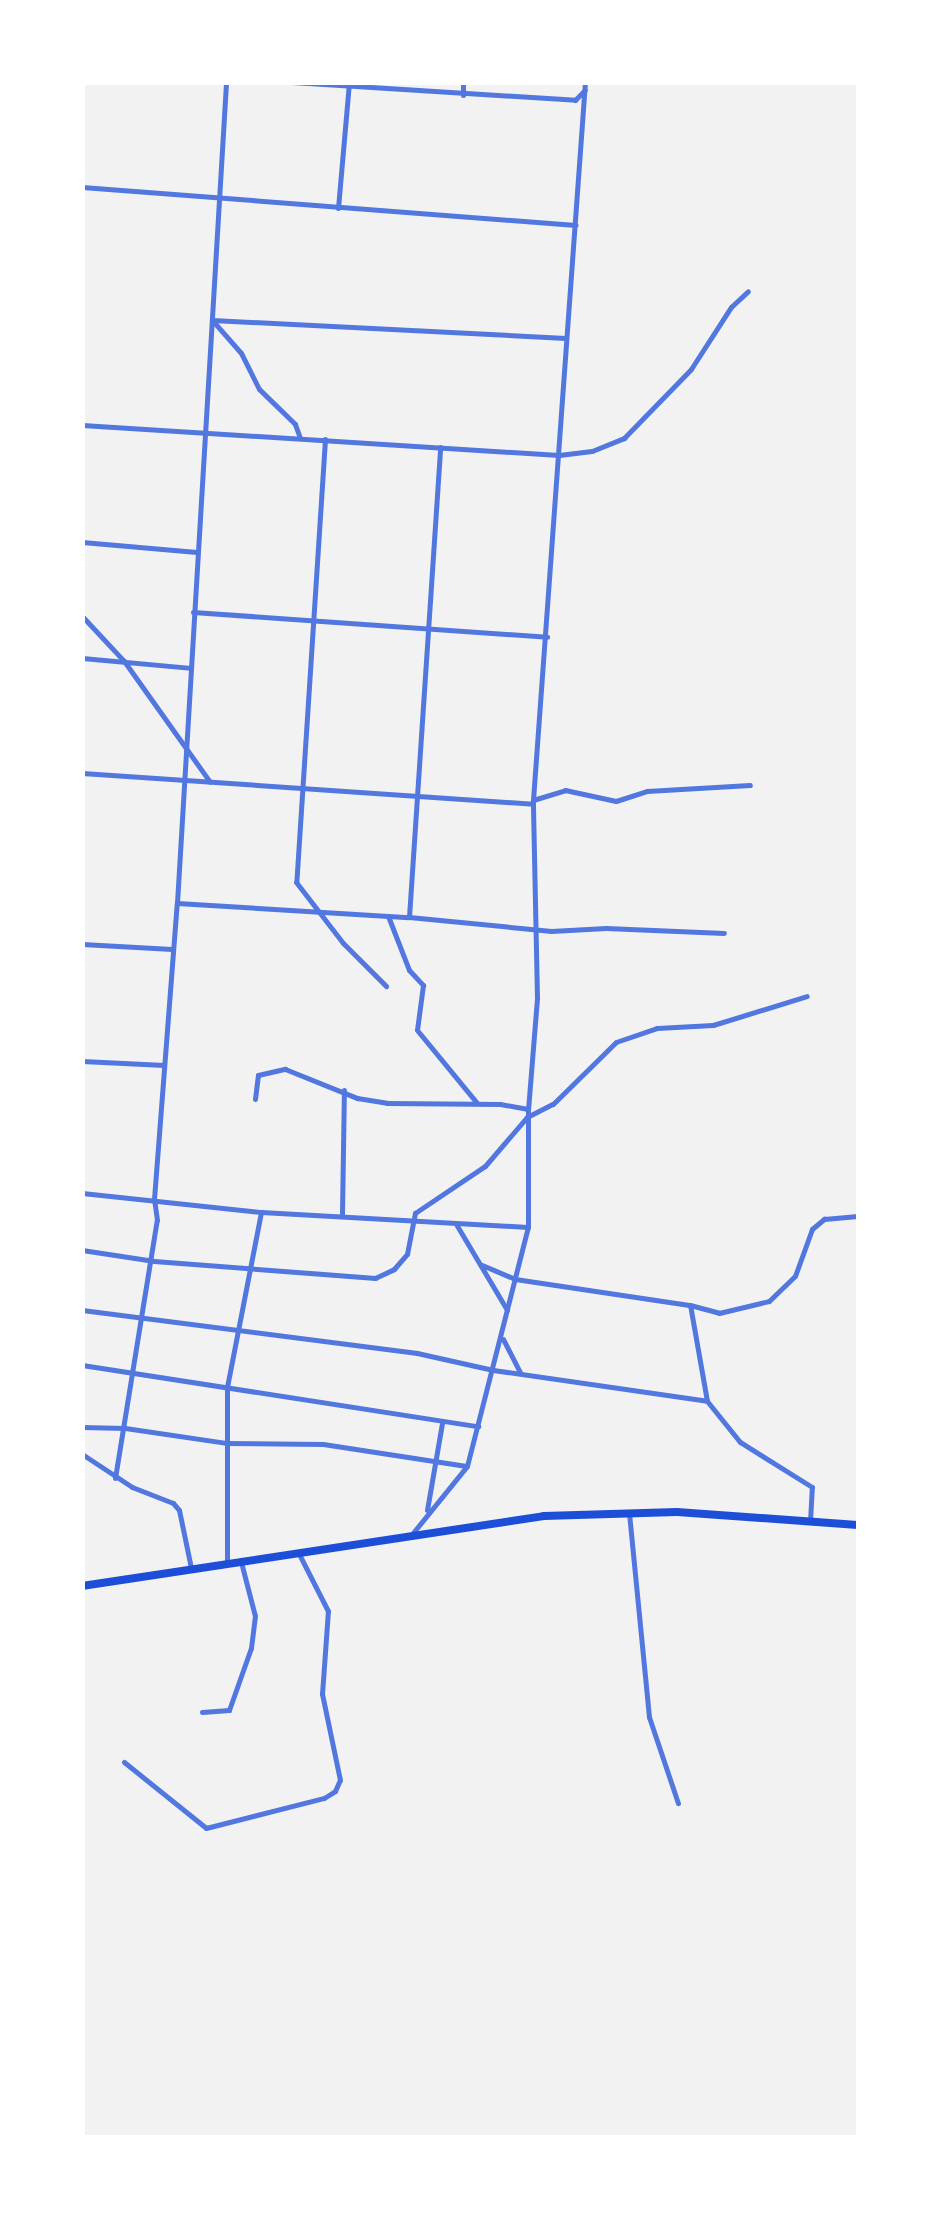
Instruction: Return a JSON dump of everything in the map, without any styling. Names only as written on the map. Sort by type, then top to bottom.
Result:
[{"type":"main road","points":[[82,1586],[544,1516],[629,1513],[858,1524]]},
{"type":"street","points":[[115,1478],[154,1261],[154,1199],[177,903],[183,744],[226,82]]},
{"type":"street","points":[[292,82],[574,100],[583,110]]},
{"type":"street","points":[[462,95],[464,82]]},
{"type":"street","points":[[338,208],[349,85]]},
{"type":"street","points":[[574,100],[585,86]]},
{"type":"street","points":[[411,1536],[467,1466],[528,1228],[528,1113],[537,1012],[533,802],[585,86]]},
{"type":"street","points":[[82,187],[576,224]]},
{"type":"street","points":[[82,424],[559,455],[592,451],[624,438],[691,369],[731,307],[748,291]]},
{"type":"street","points":[[212,320],[566,338]]},
{"type":"street","points":[[212,320],[241,353],[259,389],[295,424],[300,438]]},
{"type":"street","points":[[325,439],[296,882],[386,986]]},
{"type":"street","points":[[409,917],[440,447]]},
{"type":"street","points":[[82,542],[197,552]]},
{"type":"street","points":[[194,612],[546,637]]},
{"type":"street","points":[[82,616],[124,661],[210,782]]},
{"type":"street","points":[[82,658],[190,668]]},
{"type":"street","points":[[82,773],[533,802],[564,790],[616,801],[647,791],[750,784]]},
{"type":"street","points":[[177,903],[536,929],[724,933]]},
{"type":"street","points":[[388,916],[409,970],[423,986],[417,1030],[477,1103]]},
{"type":"street","points":[[82,944],[172,949]]},
{"type":"street","points":[[254,1099],[258,1075],[268,1070],[285,1070],[344,1090],[356,1098],[387,1103],[477,1103],[528,1113],[553,1104],[616,1042],[657,1028],[713,1025],[807,996]]},
{"type":"street","points":[[82,1062],[164,1065]]},
{"type":"street","points":[[342,1214],[344,1090]]},
{"type":"street","points":[[82,1250],[248,1270],[375,1278],[394,1269],[407,1254],[415,1213],[485,1166],[528,1113]]},
{"type":"street","points":[[82,1194],[260,1212],[528,1228]]},
{"type":"street","points":[[227,1563],[226,1386],[260,1212]]},
{"type":"street","points":[[482,1265],[515,1280],[690,1305],[719,1313],[769,1300],[795,1276],[812,1229],[824,1219],[858,1216]]},
{"type":"street","points":[[456,1224],[507,1310]]},
{"type":"street","points":[[690,1305],[708,1401],[740,1442],[812,1487],[810,1522]]},
{"type":"street","points":[[82,1310],[418,1353],[493,1370],[708,1401]]},
{"type":"street","points":[[501,1336],[520,1374]]},
{"type":"street","points":[[82,1366],[478,1426]]},
{"type":"street","points":[[426,1513],[442,1423]]},
{"type":"street","points":[[82,1427],[125,1428],[226,1443],[323,1444],[467,1466]]},
{"type":"street","points":[[82,1454],[115,1478],[173,1503],[179,1510],[191,1568]]},
{"type":"street","points":[[629,1513],[649,1717],[678,1803]]},
{"type":"street","points":[[124,1762],[206,1828],[324,1798],[335,1790],[340,1780],[322,1694],[328,1612],[298,1552]]},
{"type":"street","points":[[202,1712],[229,1710],[251,1648],[255,1616],[241,1561]]}]
